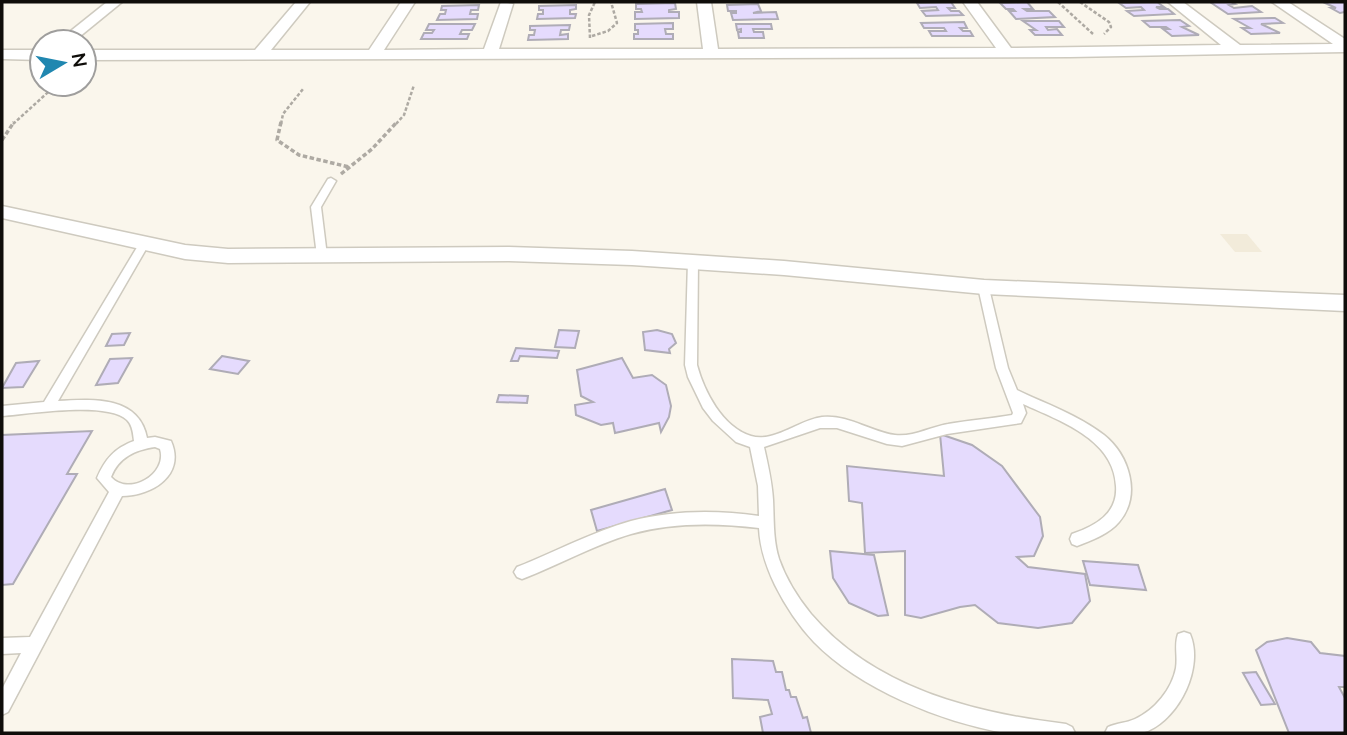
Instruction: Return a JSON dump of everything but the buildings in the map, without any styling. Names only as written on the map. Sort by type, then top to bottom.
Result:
[{"type":"street","points":[[82,28],[115,2]]},
{"type":"street","points":[[259,55],[303,2]]},
{"type":"street","points":[[374,54],[408,2]]},
{"type":"street","points":[[704,2],[711,53]]},
{"type":"street","points":[[970,2],[1007,52]]},
{"type":"street","points":[[1175,2],[1238,51]]},
{"type":"street","points":[[1279,2],[1345,47]]},
{"type":"street","points":[[489,54],[506,4]]},
{"type":"street","points":[[98,55],[1238,51],[1345,47]]},
{"type":"street","points":[[2,55],[28,55]]},
{"type":"street","points":[[2,212],[185,252],[228,256],[509,254],[694,261],[984,287],[1345,303]]},
{"type":"lane","points":[[322,256],[316,207],[331,181]]},
{"type":"lane","points":[[47,408],[144,244]]},
{"type":"lane","points":[[694,261],[691,365],[694,380],[710,409],[741,436],[756,443],[765,443],[811,424],[826,422],[849,425],[896,441],[910,440],[948,429],[1016,419],[1020,414],[1002,368],[984,287]]},
{"type":"lane","points":[[1012,393],[1087,430],[1114,456],[1122,470],[1125,486],[1118,514],[1094,533],[1077,539]]},
{"type":"lane","points":[[2,411],[102,406],[116,409],[136,422],[141,443]]},
{"type":"lane","points":[[155,442],[166,445],[171,453],[169,464],[161,475],[147,485],[132,490],[117,491],[108,486],[104,478],[115,457],[141,443],[155,442]]},
{"type":"lane","points":[[756,443],[765,487],[771,560],[780,583],[801,613],[826,641],[857,666],[892,687],[969,716],[1007,726],[1066,733]]},
{"type":"lane","points":[[2,706],[117,491]]},
{"type":"lane","points":[[522,572],[611,534],[661,521],[714,517],[766,523]]},
{"type":"lane","points":[[1114,733],[1151,721],[1173,699],[1184,671],[1184,639]]},
{"type":"lane","points":[[2,646],[34,645]]},
{"type":"path","points":[[588,46],[591,36],[589,15],[595,2]]},
{"type":"path","points":[[591,36],[608,31],[617,23],[611,2]]},
{"type":"path","points":[[1058,2],[1098,38],[1109,30],[1111,24],[1080,2]]},
{"type":"path","points":[[331,181],[372,149],[404,116],[414,85]]},
{"type":"path","points":[[303,89],[283,114],[277,140],[299,155],[349,167]]},
{"type":"path","points":[[2,140],[40,98]]},
{"type":"shaded area","points":[[1220,234],[1247,234],[1262,252],[1235,252]]}]
